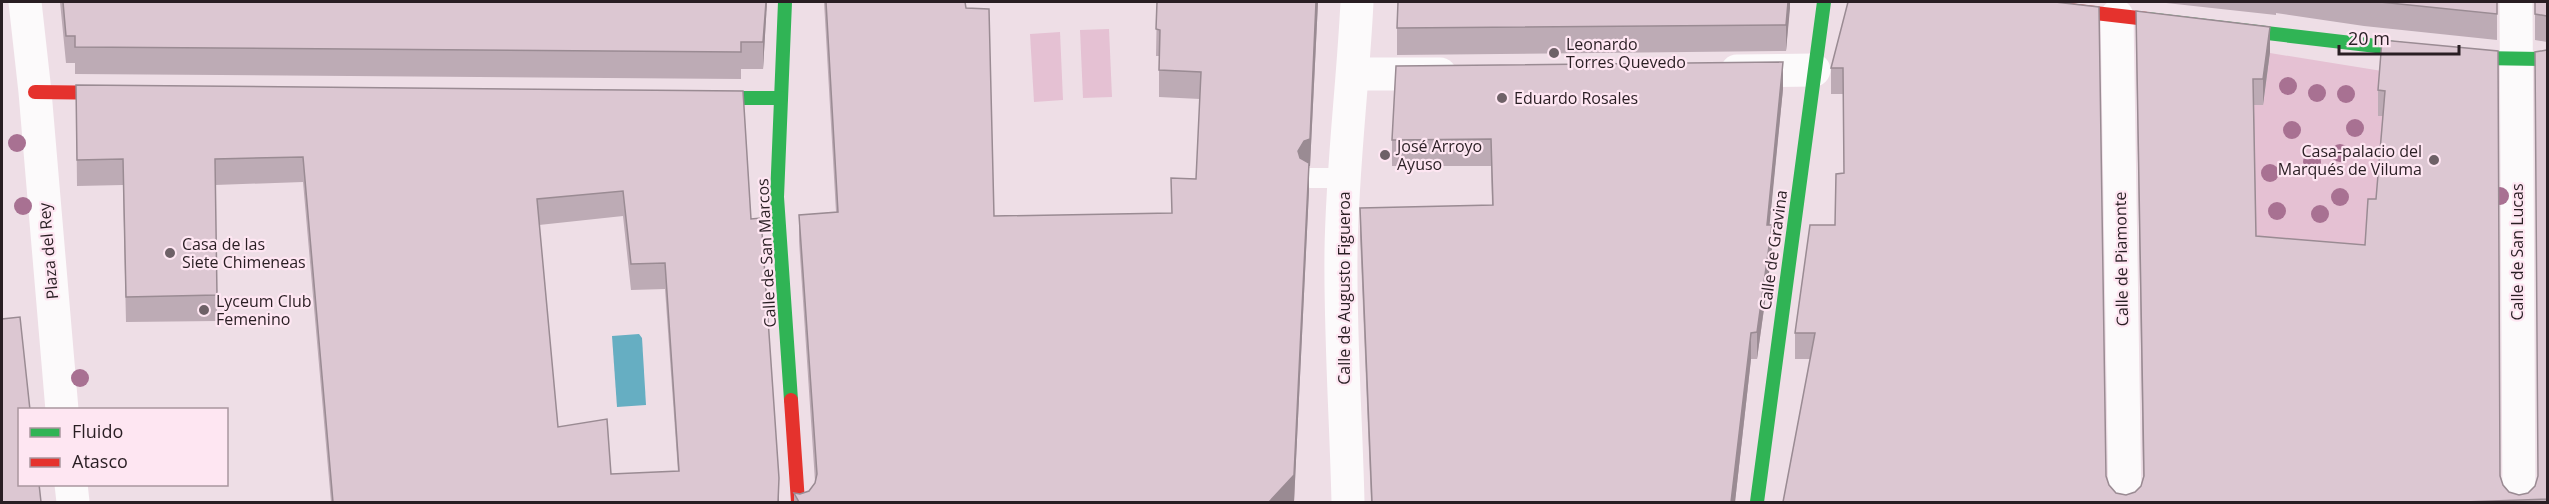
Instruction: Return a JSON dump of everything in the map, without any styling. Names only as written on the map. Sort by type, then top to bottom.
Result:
[{"type":"street","name":"Plaza del Rey","points":[[25,2],[63,408]]},
{"type":"street","name":"Calle de San Marcos","points":[[785,2],[777,197],[798,502]]},
{"type":"street","name":"Calle de Augusto Figueroa","points":[[1348,502],[1341,253],[1357,2]]},
{"type":"street","name":"Calle de Gravina","points":[[1757,502],[1824,2]]},
{"type":"street","points":[[1999,2],[2479,58],[2547,59]]},
{"type":"street","name":"Calle de San Lucas","points":[[2516,2],[2519,502]]},
{"type":"street","name":"Calle de Piamonte","points":[[2117,16],[2125,502]]},
{"type":"street","points":[[1707,71],[1814,70]]},
{"type":"street","points":[[1353,74],[1471,73]]},
{"type":"street","points":[[35,92],[130,93]]},
{"type":"street","points":[[687,98],[781,98]]},
{"type":"street","points":[[71,486],[73,502]]},
{"type":"lane","points":[[1310,178],[1344,178]]},
{"type":"shaded area","points":[[1109,29],[1112,97],[1083,98],[1080,30]]},
{"type":"shaded area","points":[[1060,32],[1063,100],[1034,102],[1030,34]]},
{"type":"shaded area","points":[[2270,53],[2382,71],[2384,121],[2379,196],[2365,270],[2249,261],[2226,104],[2263,105]]},
{"type":"water","points":[[639,334],[642,338],[646,405],[617,407],[612,336]]},
{"type":"building","points":[[63,2],[766,2],[763,42],[741,42],[741,52],[75,47],[75,36],[66,36]]},
{"type":"building","points":[[826,2],[965,2],[966,8],[989,9],[994,216],[1172,213],[1171,178],[1196,179],[1201,72],[1159,70],[1160,30],[1156,29],[1157,2],[1316,2],[1310,139],[1304,141],[1298,151],[1300,158],[1309,163],[1294,475],[1269,502],[799,502],[794,493],[809,491],[815,483],[817,474],[799,215],[838,212]]},
{"type":"building","points":[[1398,2],[1788,2],[1786,25],[1397,28]]},
{"type":"building","points":[[1848,2],[2055,2],[2099,7],[2106,476],[2109,485],[2116,493],[2126,495],[2135,492],[2141,486],[2144,476],[2136,11],[2270,27],[2263,79],[2253,79],[2256,236],[2365,245],[2368,199],[2376,199],[2385,91],[2378,90],[2382,40],[2498,51],[2500,476],[2509,492],[2519,495],[2528,493],[2535,486],[2538,476],[2535,52],[2547,50],[2547,499],[2464,502],[1783,502],[1815,333],[1795,333],[1810,225],[1835,225],[1836,174],[1844,173],[1843,68],[1831,68]]},
{"type":"building","points":[[2380,2],[2497,2],[2497,14]]},
{"type":"building","points":[[2535,2],[2547,2],[2547,16],[2535,14]]},
{"type":"building","points":[[1783,62],[1767,225],[1772,225],[1757,332],[1751,333],[1731,502],[1372,502],[1360,208],[1493,205],[1491,139],[1392,140],[1396,66]]},
{"type":"building","points":[[76,85],[743,91],[751,219],[761,218],[779,478],[778,502],[333,502],[303,157],[215,159],[217,295],[126,297],[123,159],[77,160]],"holes":[[[623,191],[631,264],[665,263],[679,471],[611,474],[607,419],[558,427],[537,199]]]},
{"type":"building","points":[[20,317],[30,408],[18,408],[18,486],[39,486],[41,502],[2,502],[2,319]]},
{"type":"traffic: fast","points":[[785,2],[777,197],[791,400]]},
{"type":"traffic: fast","points":[[1757,502],[1824,2]]},
{"type":"traffic: fast","points":[[2147,19],[2479,58],[2548,59]]},
{"type":"traffic: fast","points":[[700,98],[781,98]]},
{"type":"traffic: jam","points":[[1999,2],[2147,19]]},
{"type":"traffic: jam","points":[[35,92],[120,93]]},
{"type":"traffic: jam","points":[[791,400],[798,502]]},
{"type":"place","name":"Leonardo Torres Quevedo","points":[[1554,53]]},
{"type":"place","name":"Eduardo Rosales","points":[[1502,98]]},
{"type":"place","name":"José Arroyo Ayuso","points":[[1385,155]]},
{"type":"place","name":"Casa-palacio del Marqués de Viluma","points":[[2434,160]]},
{"type":"place","name":"Casa de las Siete Chimeneas","points":[[170,253]]},
{"type":"place","name":"Lyceum Club Femenino","points":[[204,310]]}]
